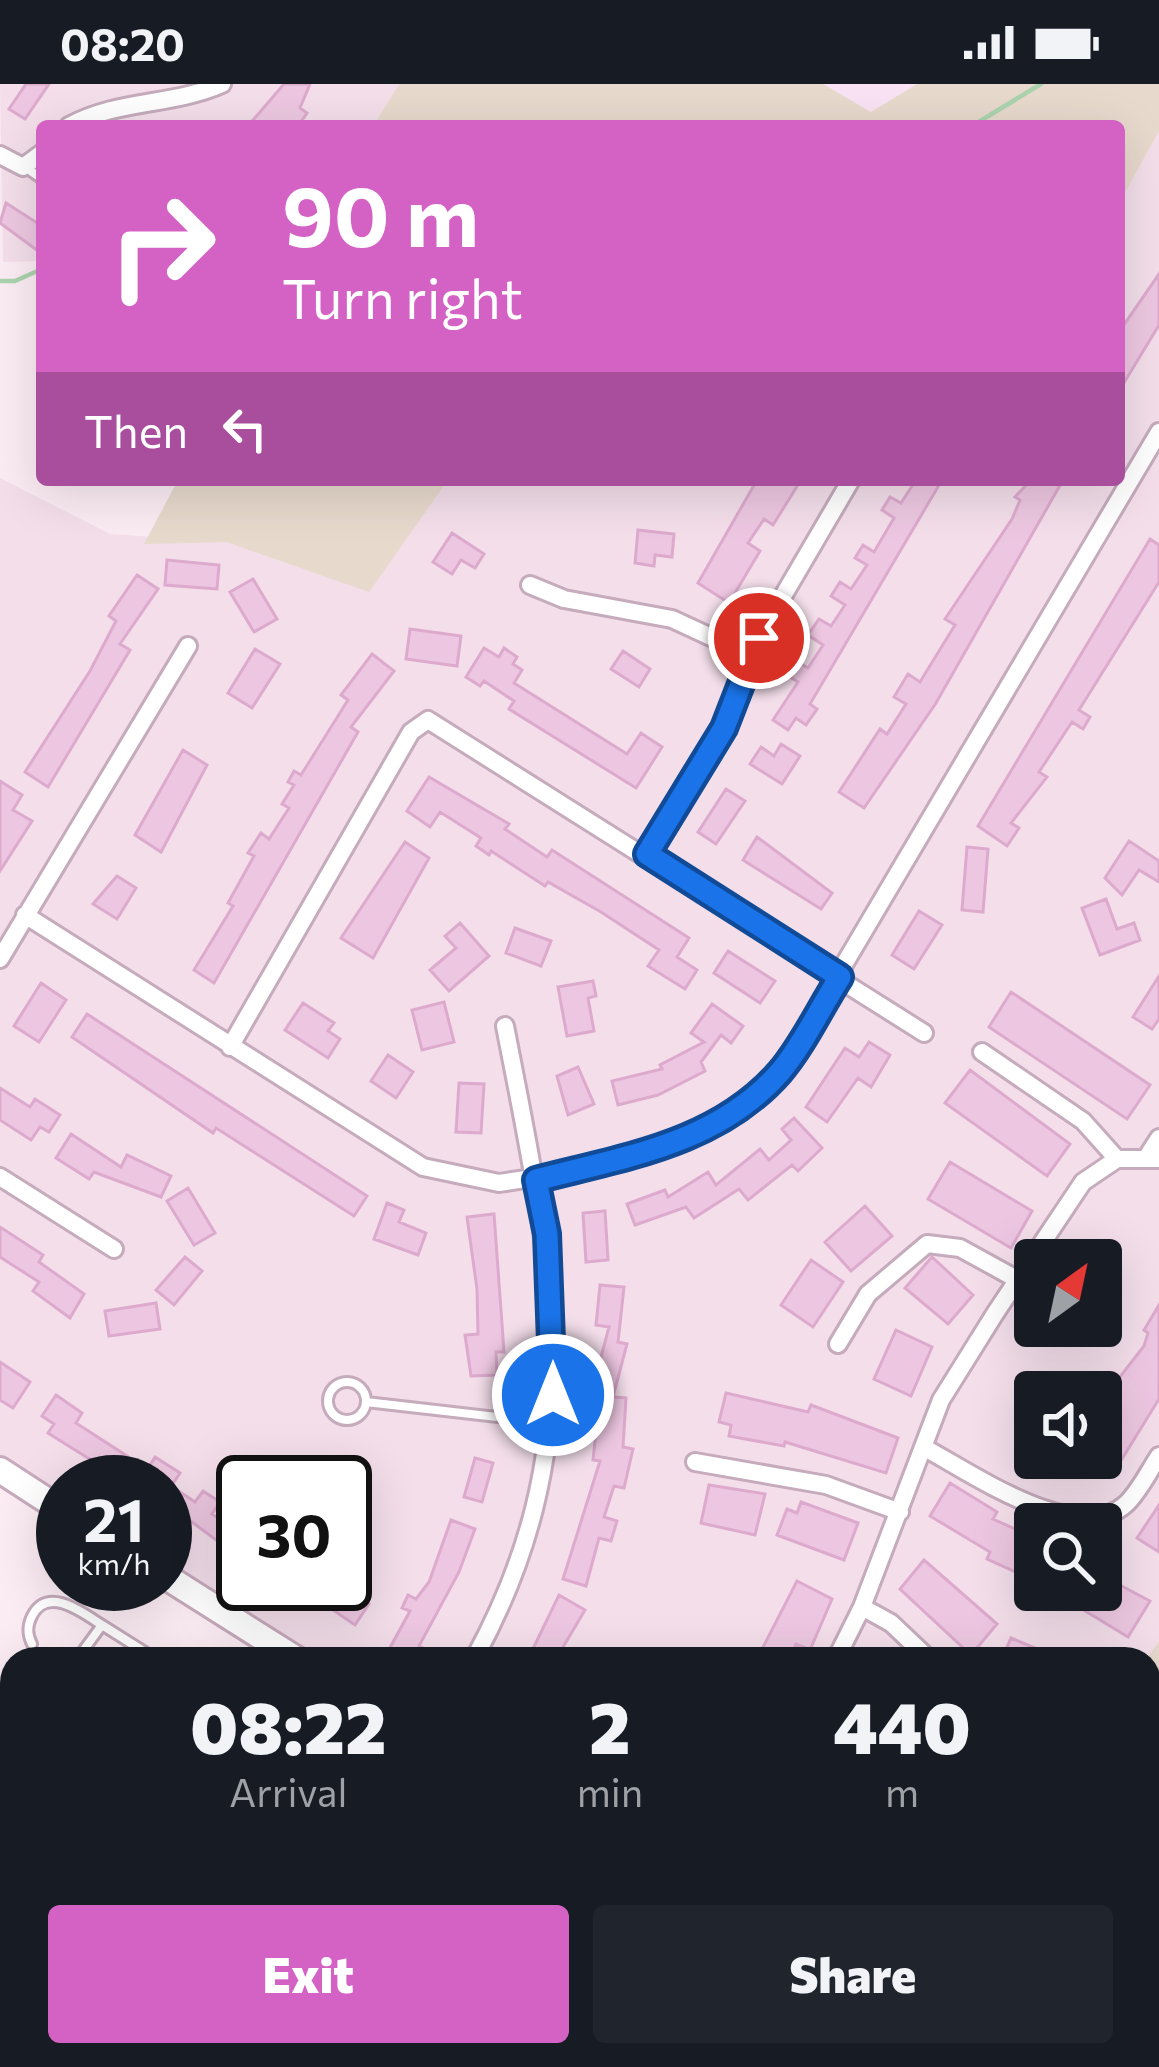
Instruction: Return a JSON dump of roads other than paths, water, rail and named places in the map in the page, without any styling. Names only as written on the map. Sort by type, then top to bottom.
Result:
[{"type":"street","points":[[81,120],[99,110],[198,94],[222,84]]},
{"type":"street","points":[[0,155],[23,166],[36,157]]},
{"type":"street","points":[[25,915],[424,1167],[499,1184],[536,1180],[680,1142],[730,1119],[782,1071],[1159,432]]},
{"type":"street","points":[[647,854],[724,728],[752,656],[848,486]]},
{"type":"street","points":[[530,584],[563,599],[671,619],[752,656]]},
{"type":"street","points":[[0,959],[188,646]]},
{"type":"street","points":[[230,1047],[411,732],[428,720],[924,1033]]},
{"type":"street","points":[[480,1647],[516,1573],[531,1528],[551,1424],[554,1344],[547,1234],[506,1026]]},
{"type":"street","points":[[982,1052],[1083,1121],[1117,1159]]},
{"type":"street","points":[[1047,1239],[1083,1182],[1117,1159],[1154,1157],[1159,1138]]},
{"type":"street","points":[[0,1177],[114,1249]]},
{"type":"street","points":[[838,1344],[868,1294],[927,1244],[960,1248],[1014,1277]]},
{"type":"street","points":[[842,1647],[862,1607],[941,1400],[1014,1291]]},
{"type":"street","points":[[923,1447],[1048,1512],[1081,1520],[1128,1502],[1159,1456]]},
{"type":"street","points":[[695,1462],[784,1475],[900,1512]]},
{"type":"street","points":[[0,1470],[36,1493]]},
{"type":"street","points":[[192,1593],[277,1647]]},
{"type":"street","points":[[862,1607],[891,1623],[916,1647]]},
{"type":"lane","points":[[23,166],[36,174]]},
{"type":"lane","points":[[345,1382],[362,1389],[366,1402],[361,1413],[345,1420],[329,1409],[328,1397],[345,1382]]},
{"type":"lane","points":[[366,1402],[551,1424]]},
{"type":"lane","points":[[32,1644],[30,1620],[48,1602],[72,1606],[136,1647]]},
{"type":"lane","points":[[86,1647],[102,1625]]},
{"type":"waterway","points":[[982,120],[1041,84]]},
{"type":"waterway","points":[[0,281],[15,281],[36,272]]}]
